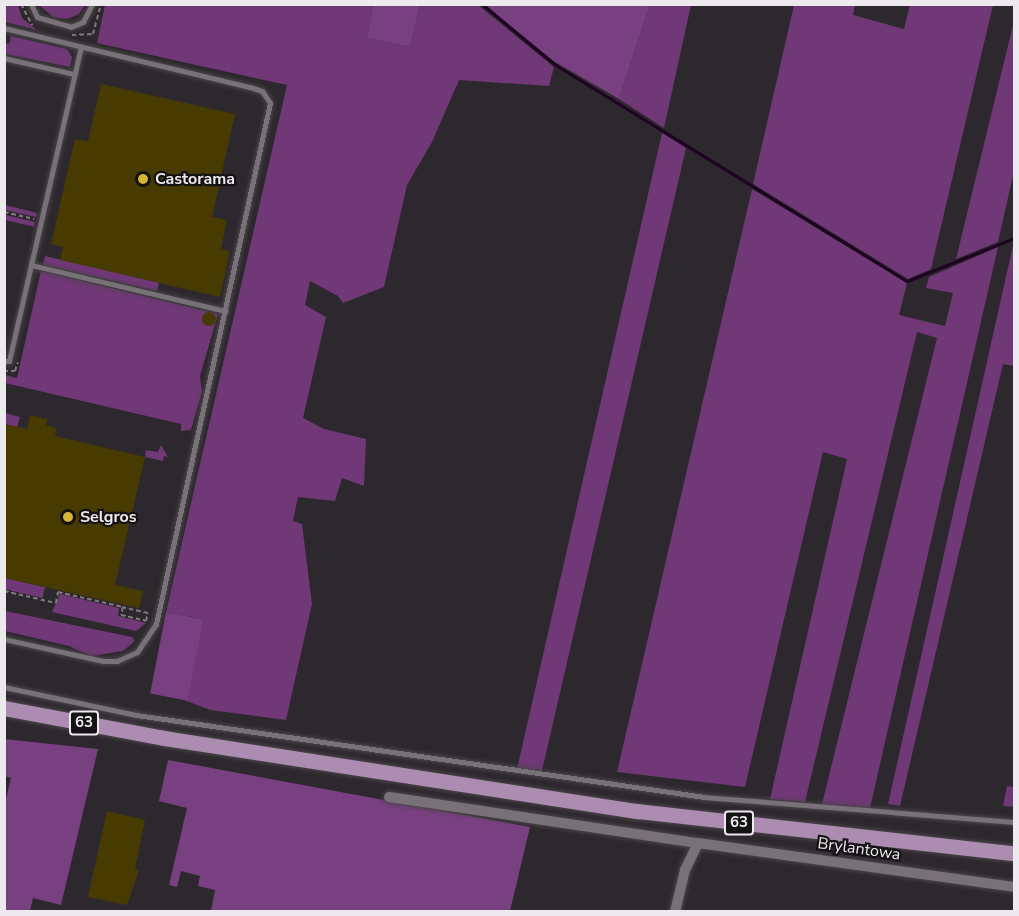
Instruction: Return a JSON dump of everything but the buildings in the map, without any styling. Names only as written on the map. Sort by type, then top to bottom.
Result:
[{"type":"main road","name":"63","points":[[4,708],[164,738],[637,811],[1014,853]]},
{"type":"street","name":"Brylantowa","points":[[389,796],[698,843],[1014,887]]},
{"type":"street","points":[[675,912],[687,861],[698,843]]},
{"type":"lane","points":[[31,4],[37,17],[71,27],[84,22],[92,4]]},
{"type":"lane","points":[[4,28],[240,84],[262,91],[269,98],[270,109],[160,615],[152,631],[137,652],[110,661],[4,639]]},
{"type":"lane","points":[[4,361],[9,362],[81,47]]},
{"type":"lane","points":[[4,58],[75,74]]},
{"type":"lane","points":[[31,265],[226,310]]},
{"type":"lane","points":[[4,687],[136,715],[693,796],[1014,822]]},
{"type":"path","points":[[4,213],[41,221]]},
{"type":"path","points":[[4,591],[56,603],[58,592],[123,607],[148,613],[146,621],[121,615],[123,607]]},
{"type":"shaded area","points":[[4,5],[18,5],[22,18],[37,30],[5,22]]},
{"type":"shaded area","points":[[39,5],[85,5],[79,14],[67,19],[53,17]]},
{"type":"shaded area","points":[[105,5],[373,5],[367,38],[410,47],[420,5],[478,5],[554,67],[549,86],[459,80],[432,142],[407,185],[384,287],[343,303],[338,296],[310,281],[305,305],[326,317],[303,418],[324,429],[366,439],[364,486],[342,478],[335,501],[298,497],[293,521],[302,524],[312,604],[286,720],[210,710],[184,700],[203,619],[166,612],[287,85],[97,43]]},
{"type":"shaded area","points":[[373,5],[420,5],[410,47],[367,38]]},
{"type":"shaded area","points":[[484,5],[650,5],[619,99],[555,62]]},
{"type":"shaded area","points":[[650,5],[691,5],[664,128],[619,99]]},
{"type":"shaded area","points":[[794,5],[855,5],[853,15],[904,29],[910,5],[993,5],[931,269],[908,279],[753,184]]},
{"type":"shaded area","points":[[1014,21],[1014,171],[998,242],[956,259]]},
{"type":"shaded area","points":[[11,36],[67,49],[72,57],[70,67],[5,54],[5,43],[9,44]]},
{"type":"shaded area","points":[[662,133],[686,148],[544,762],[541,773],[517,769]]},
{"type":"shaded area","points":[[752,189],[907,283],[899,315],[945,326],[953,293],[926,288],[929,277],[998,247],[870,808],[822,804],[937,338],[917,332],[805,802],[770,799],[847,459],[823,452],[745,787],[617,772]]},
{"type":"shaded area","points":[[5,205],[37,213],[36,217],[5,210]]},
{"type":"shaded area","points":[[5,215],[35,222],[34,227],[4,220]]},
{"type":"shaded area","points":[[1014,241],[1014,366],[1003,364],[900,806],[888,804]]},
{"type":"shaded area","points":[[45,256],[159,282],[157,291],[43,265]]},
{"type":"shaded area","points":[[41,271],[218,314],[200,376],[202,392],[191,430],[181,431],[181,424],[5,383],[5,375],[17,378]],"holes":[[[208,312],[215,317],[211,325],[202,319]]]},
{"type":"shaded area","points":[[5,413],[20,417],[17,427],[5,424]]},
{"type":"shaded area","points":[[161,445],[168,457],[164,456],[163,461],[145,457],[146,450],[158,452]]},
{"type":"shaded area","points":[[5,578],[45,587],[42,598],[4,589]]},
{"type":"shaded area","points":[[60,594],[119,608],[118,616],[146,623],[136,631],[52,612]]},
{"type":"shaded area","points":[[5,611],[132,637],[135,641],[123,651],[91,656],[69,646],[5,631]]},
{"type":"shaded area","points":[[166,612],[203,619],[187,701],[150,693]]},
{"type":"shaded area","points":[[4,739],[98,749],[61,905],[33,898],[30,911],[5,911],[4,808],[11,778],[5,776]]},
{"type":"shaded area","points":[[168,760],[530,827],[510,911],[211,911],[215,890],[198,886],[200,876],[181,871],[177,887],[169,885],[187,808],[159,801]]},
{"type":"shaded area","points":[[1007,786],[1014,787],[1014,807],[1003,806]]},
{"type":"waterway","points":[[482,4],[554,64],[907,281],[1014,238]]},
{"type":"place","name":"Castorama","points":[[143,179]]},
{"type":"place","name":"Selgros","points":[[68,517]]}]
